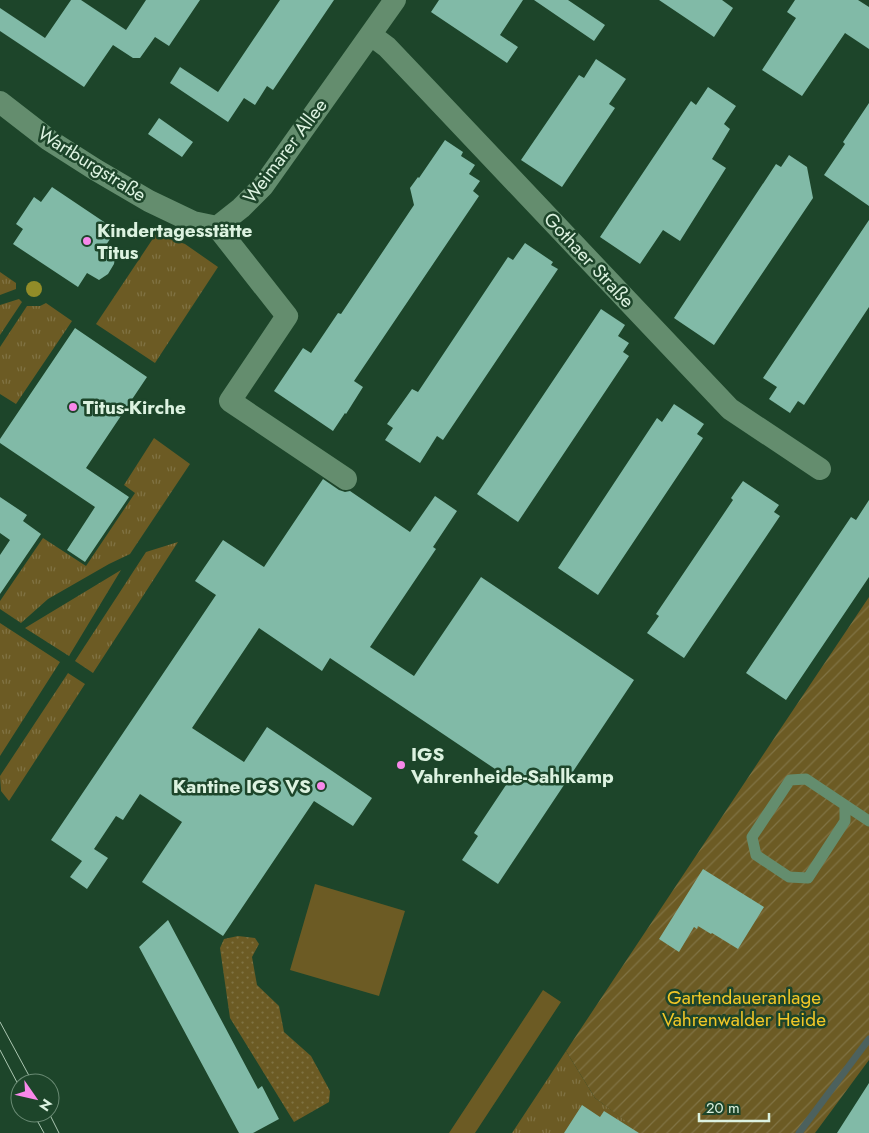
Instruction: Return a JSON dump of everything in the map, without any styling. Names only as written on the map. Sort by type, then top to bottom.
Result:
[{"type":"street","name":"Weimarer Allee","points":[[217,227],[241,208],[263,186],[395,0]]},
{"type":"street","name":"Gothaer Straße","points":[[371,36],[386,47],[426,88],[730,409],[820,469]]},
{"type":"street","name":"Wartburgstraße","points":[[0,102],[49,140],[142,196],[192,222],[217,227]]},
{"type":"street","points":[[217,227],[287,316],[230,401],[346,479]]},
{"type":"lane","points":[[845,805],[845,821],[808,878],[789,877],[756,855],[752,837],[790,780],[806,779],[845,805],[869,821]]},
{"type":"green space","points":[[156,234],[185,244],[218,267],[155,363],[96,324]]},
{"type":"green space","points":[[0,272],[16,283],[16,289],[0,295]]},
{"type":"green space","points":[[19,299],[22,302],[0,335],[0,305]]},
{"type":"green space","points":[[46,303],[72,321],[16,404],[0,394],[0,347],[27,306],[40,306]]},
{"type":"green space","points":[[154,438],[190,464],[130,554],[48,599],[21,623],[0,609],[0,601],[43,538],[86,566],[135,493],[124,485]]},
{"type":"green space","points":[[178,542],[93,673],[75,661],[146,552]]},
{"type":"green space","points":[[121,570],[69,656],[25,628]]},
{"type":"green space","name":"Gartendaueranlage Vahrenwalder Heide","points":[[869,597],[869,1060],[815,1133],[630,1133],[634,1127],[595,1098],[566,1051]]},
{"type":"green space","points":[[0,623],[60,662],[0,756]]},
{"type":"green space","points":[[68,673],[85,684],[9,801],[1,791],[0,776]]},
{"type":"green space","points":[[315,884],[405,911],[379,996],[290,970]]},
{"type":"green space","points":[[238,936],[255,938],[259,944],[252,957],[257,985],[279,1006],[284,1032],[311,1056],[330,1091],[329,1102],[294,1122],[230,1018],[220,948],[224,939]]},
{"type":"green space","points":[[543,990],[561,1002],[475,1133],[449,1133]]},
{"type":"green space","points":[[566,1051],[595,1098],[635,1127],[630,1133],[512,1133]]},
{"type":"building","points":[[71,0],[81,0],[126,30],[146,0],[200,0],[169,46],[155,37],[140,58],[133,58],[113,45],[84,87],[0,31],[0,8],[45,38]]},
{"type":"building","points":[[280,0],[334,0],[273,90],[267,86],[255,105],[244,98],[228,122],[170,83],[180,67],[218,92]]},
{"type":"building","points":[[439,0],[523,0],[500,35],[518,47],[507,63],[431,12]]},
{"type":"building","points":[[534,0],[568,0],[605,25],[594,41]]},
{"type":"building","points":[[659,0],[722,0],[733,8],[714,37]]},
{"type":"building","points":[[795,0],[858,0],[869,7],[869,49],[845,33],[802,96],[762,70],[796,18],[787,12]]},
{"type":"building","points":[[596,59],[626,79],[609,104],[615,108],[562,187],[521,160],[579,75],[584,78]]},
{"type":"building","points":[[708,87],[736,106],[724,124],[730,129],[712,159],[726,168],[680,241],[663,230],[640,264],[600,237],[691,101],[696,105]]},
{"type":"building","points":[[869,103],[869,206],[824,175]]},
{"type":"building","points":[[159,118],[193,142],[182,157],[148,134]]},
{"type":"building","points":[[445,140],[463,152],[461,156],[475,165],[469,174],[480,181],[473,191],[479,196],[354,381],[363,387],[333,431],[274,391],[303,348],[311,353],[338,313],[341,314],[414,205],[410,188]]},
{"type":"building","points":[[789,155],[807,167],[813,198],[714,345],[674,318],[776,164],[781,167]]},
{"type":"building","points":[[52,187],[116,230],[106,245],[116,252],[114,264],[108,274],[99,280],[87,273],[78,287],[13,244],[23,229],[16,224],[34,197],[41,202]]},
{"type":"building","points":[[869,220],[869,307],[804,405],[798,401],[790,413],[769,399],[777,387],[763,378]]},
{"type":"building","points":[[525,243],[553,262],[551,265],[558,269],[443,440],[437,436],[420,463],[385,440],[393,428],[387,424],[412,389],[418,392],[508,257],[513,260]]},
{"type":"building","points":[[601,309],[625,325],[618,336],[629,343],[623,352],[629,356],[518,522],[477,494]]},
{"type":"building","name":"Titus-Kirche","points":[[75,328],[147,377],[86,468],[129,497],[85,562],[67,550],[95,507],[0,443],[0,439]]},
{"type":"building","points":[[674,404],[704,424],[697,434],[703,438],[598,595],[558,568],[657,418],[662,422]]},
{"type":"building","points":[[323,479],[339,490],[350,491],[410,532],[435,496],[457,511],[433,547],[436,549],[370,647],[414,676],[481,577],[634,680],[498,884],[462,860],[478,836],[474,833],[510,779],[330,658],[322,671],[259,628],[192,728],[244,762],[267,727],[372,798],[353,826],[314,801],[223,936],[142,882],[182,822],[140,794],[123,820],[116,816],[94,849],[108,858],[87,889],[70,877],[82,861],[51,840],[216,595],[195,581],[223,540],[264,567]]},
{"type":"building","points":[[743,481],[779,505],[774,512],[780,516],[684,658],[647,633],[659,616],[656,614],[733,500],[731,498]]},
{"type":"building","points":[[0,497],[27,515],[23,521],[41,534],[0,594],[0,555],[10,540],[0,533]]},
{"type":"building","points":[[869,500],[869,577],[786,700],[746,673],[851,517],[856,520]]},
{"type":"building","points":[[703,869],[764,907],[738,949],[698,926],[697,929],[694,927],[679,952],[659,939]]},
{"type":"building","points":[[168,920],[258,1089],[262,1086],[279,1119],[253,1133],[239,1133],[139,947]]},
{"type":"building","points":[[869,1083],[869,1133],[837,1133]]},
{"type":"building","points":[[582,1105],[600,1117],[604,1111],[639,1133],[564,1133]]},
{"type":"waterway","points":[[799,1133],[869,1039]]},
{"type":"tram line","points":[[0,1022],[28,1073]]},
{"type":"tram line","points":[[0,1050],[12,1073]]},
{"type":"tram line","points":[[38,1123],[44,1133]]},
{"type":"tram line","points":[[54,1123],[59,1133]]},
{"type":"place","name":"Kindertagesstätte Titus","points":[[87,241]]},
{"type":"place","name":"Titus-Kirche","points":[[73,407]]},
{"type":"place","name":"IGS Vahrenheide-Sahlkamp","points":[[401,765]]},
{"type":"place","name":"Kantine IGS VS","points":[[321,786]]}]
